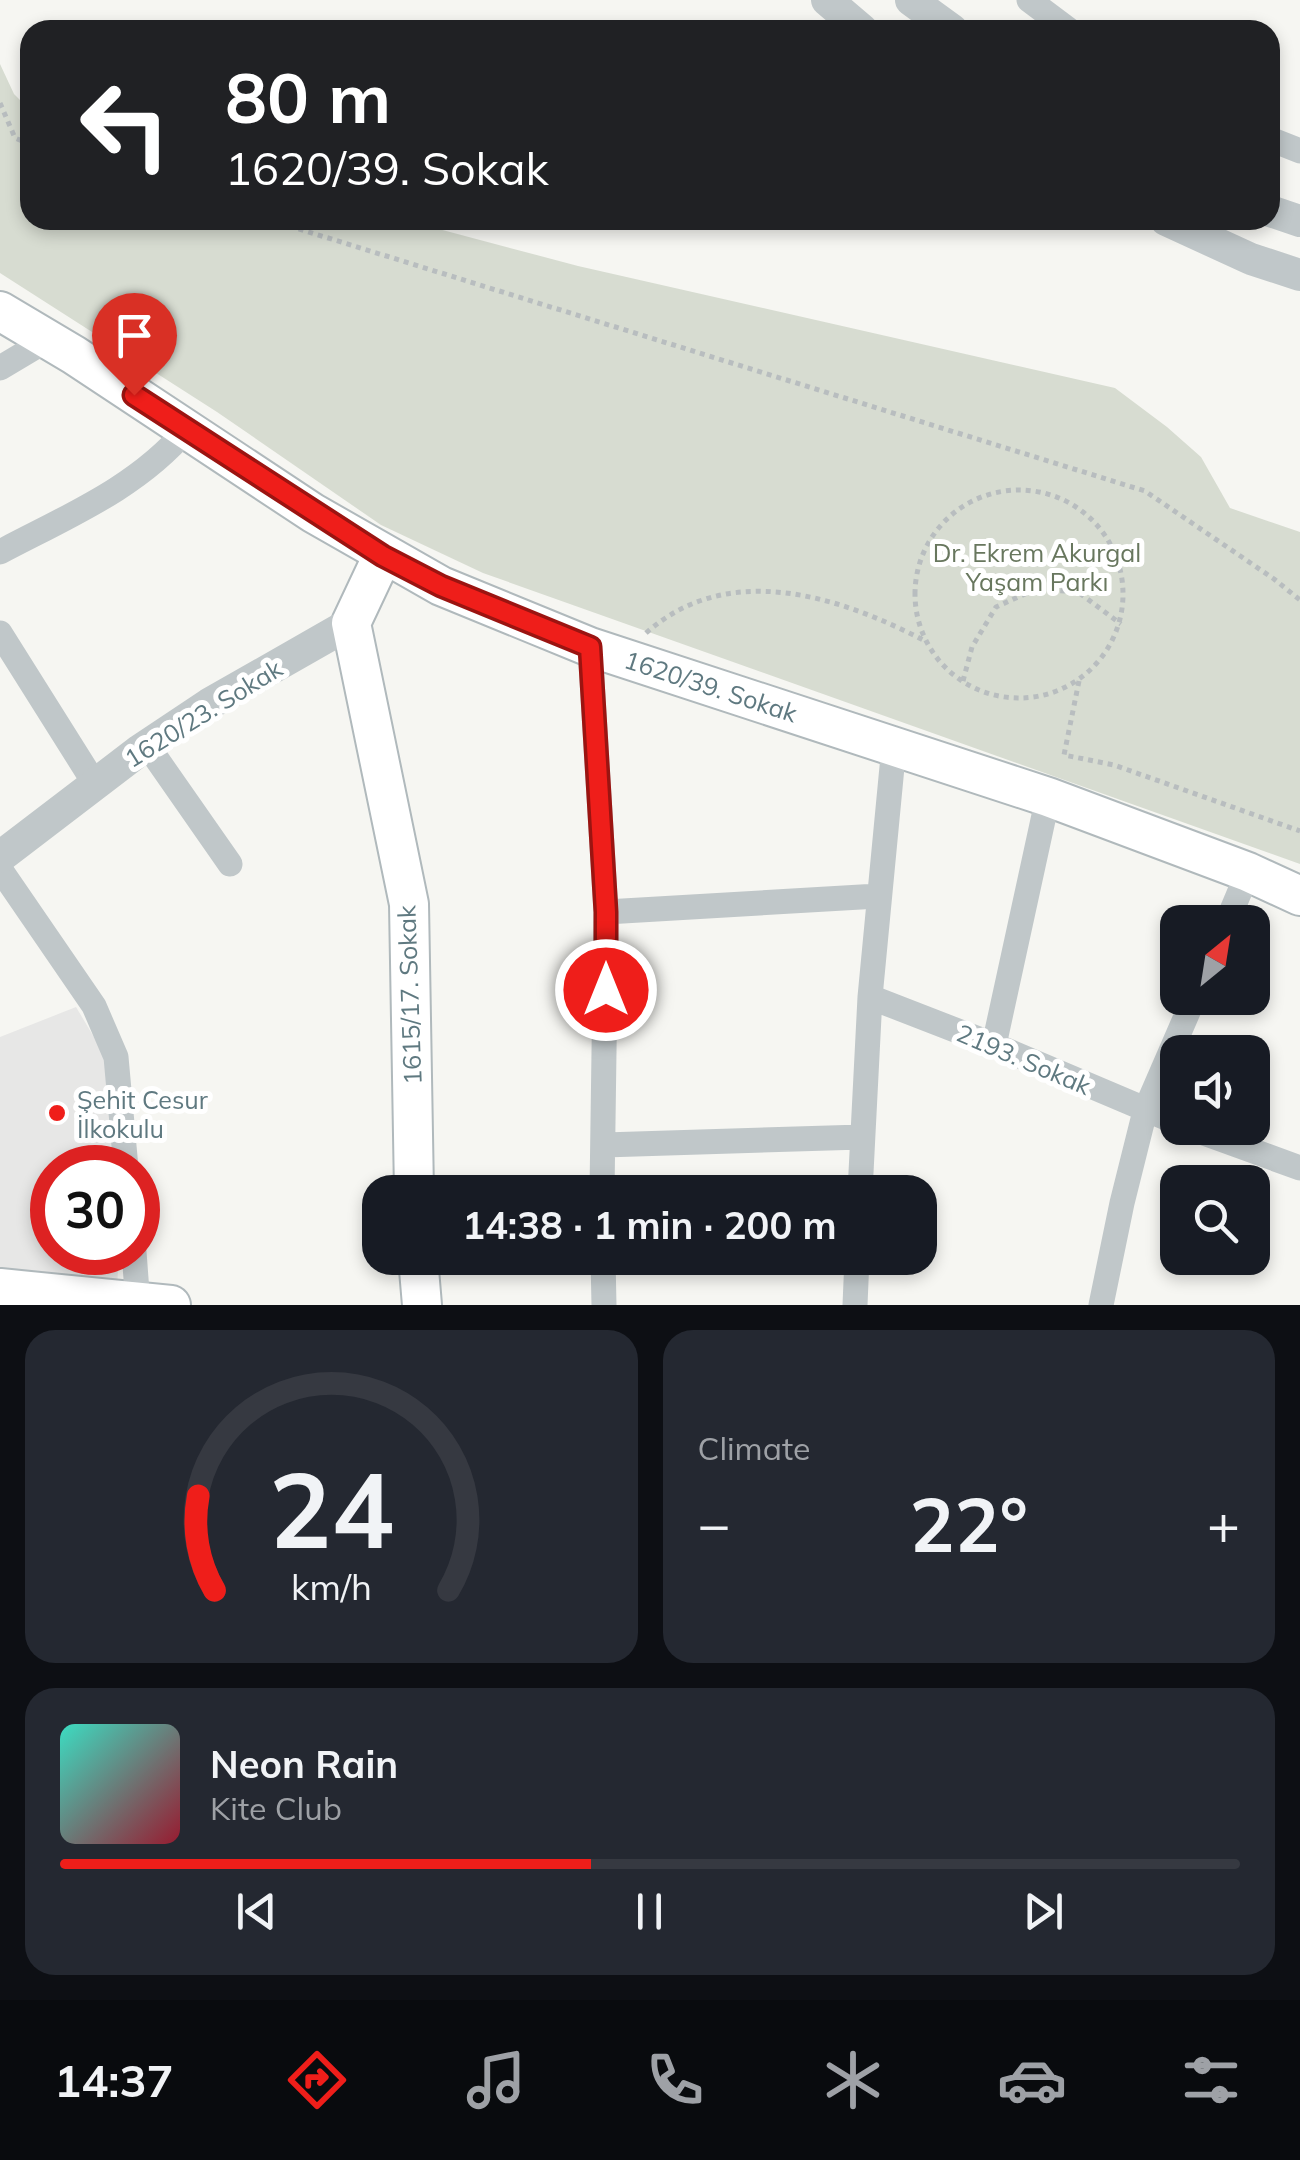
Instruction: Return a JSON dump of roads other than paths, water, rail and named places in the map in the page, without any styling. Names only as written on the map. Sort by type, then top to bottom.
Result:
[{"type":"main road","name":"1620/39. Sokak","points":[[0,311],[383,556],[441,586],[605,652],[1048,798],[1248,872],[1300,896]]},
{"type":"main road","points":[[352,623],[383,556]]},
{"type":"main road","name":"1615/17. Sokak","points":[[352,623],[409,904],[414,1175]]},
{"type":"main road","points":[[419,1275],[422,1305]]},
{"type":"main road","points":[[0,1288],[149,1303]]},
{"type":"street","points":[[826,0],[850,20]]},
{"type":"street","points":[[910,0],[938,20]]},
{"type":"street","points":[[1029,0],[1055,20]]},
{"type":"street","points":[[1188,230],[1251,259],[1300,275]]},
{"type":"street","points":[[0,368],[47,340]]},
{"type":"street","points":[[0,552],[132,481],[164,456],[186,430]]},
{"type":"street","name":"1620/23. Sokak","points":[[0,857],[147,745],[209,704],[352,623]]},
{"type":"street","points":[[0,633],[96,784]]},
{"type":"street","points":[[603,1175],[605,652]]},
{"type":"street","points":[[147,745],[230,864]]},
{"type":"street","points":[[861,1175],[870,997],[894,746]]},
{"type":"street","points":[[994,1045],[1048,798]]},
{"type":"street","points":[[0,869],[94,1006],[116,1057],[124,1145]]},
{"type":"street","points":[[1234,905],[1248,872]]},
{"type":"street","points":[[606,912],[878,896]]},
{"type":"street","name":"2193. Sokak","points":[[870,997],[1160,1116]]},
{"type":"street","points":[[1102,1305],[1145,1111],[1187,1015]]},
{"type":"street","points":[[604,1145],[862,1137]]},
{"type":"street","points":[[1237,1145],[1300,1168]]},
{"type":"street","points":[[141,1275],[149,1303]]},
{"type":"street","points":[[603,1275],[604,1305]]},
{"type":"street","points":[[855,1305],[856,1275]]},
{"type":"place","name":"Şehit Cesur İlkokulu","points":[[57,1113]]},
{"type":"park label","name":"Dr. Ekrem Akurgal Yaşam Parkı","points":[[1037,566]]}]
